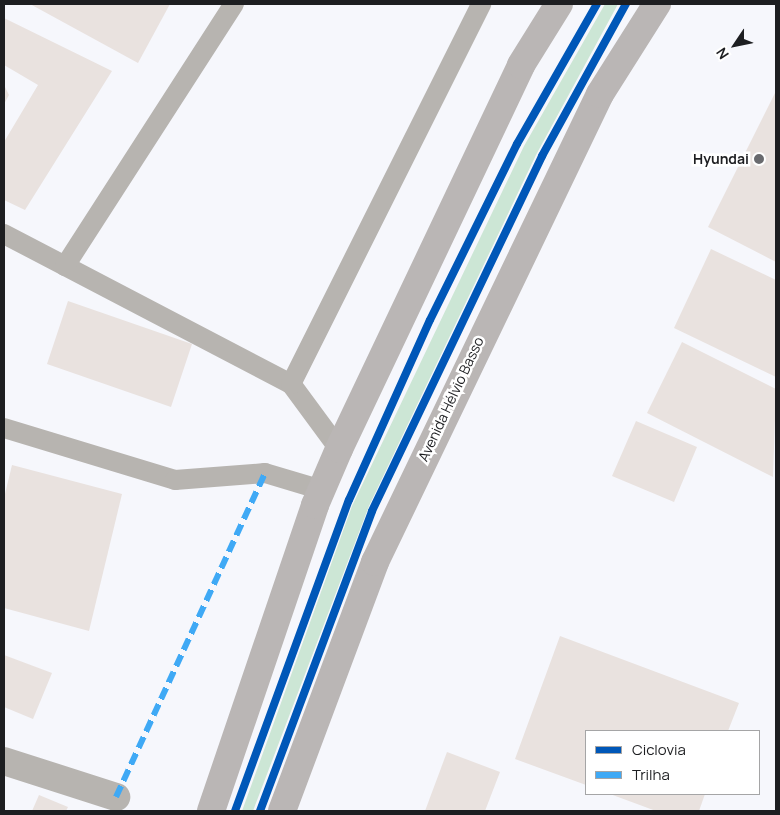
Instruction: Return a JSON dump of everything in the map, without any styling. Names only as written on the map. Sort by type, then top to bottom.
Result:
[{"type":"main road","points":[[211,811],[322,490],[339,449],[521,65],[559,4]]},
{"type":"main road","name":"Avenida Hélvio Basso","points":[[282,811],[375,562],[600,94],[657,4]]},
{"type":"street","points":[[4,761],[116,798]]},
{"type":"lane","points":[[65,266],[234,4]]},
{"type":"lane","points":[[291,384],[481,4]]},
{"type":"lane","points":[[4,234],[291,384],[339,449]]},
{"type":"lane","points":[[4,428],[175,480],[265,473],[322,490]]},
{"type":"green space","points":[[605,4],[618,4],[536,155],[369,506],[253,811],[242,811],[352,506],[524,146]]},
{"type":"building","points":[[30,4],[170,4],[138,63]]},
{"type":"building","points":[[4,18],[112,71],[25,210],[4,200],[4,142],[38,85],[4,65]]},
{"type":"building","points":[[4,85],[9,95],[4,104]]},
{"type":"building","name":"Hyundai","points":[[776,91],[776,262],[708,227]]},
{"type":"building","points":[[711,249],[776,280],[776,377],[674,328]]},
{"type":"building","points":[[68,301],[192,344],[171,407],[47,364]]},
{"type":"building","points":[[682,342],[776,389],[773,477],[647,413]]},
{"type":"building","points":[[636,421],[697,447],[674,502],[612,476]]},
{"type":"building","points":[[12,465],[122,494],[89,631],[4,608],[4,498]]},
{"type":"building","points":[[560,636],[739,703],[728,730],[585,730],[585,785],[515,759]]},
{"type":"building","points":[[4,655],[52,673],[33,719],[4,707]]},
{"type":"building","points":[[447,752],[500,772],[485,811],[425,811]]},
{"type":"building","points":[[39,795],[68,807],[66,811],[32,811]]},
{"type":"building","points":[[613,795],[705,795],[699,811],[656,811]]},
{"type":"marked path","points":[[116,797],[265,473]]},
{"type":"cycle path","points":[[235,811],[349,500],[430,320],[517,144],[597,4]]},
{"type":"cycle path","points":[[260,811],[372,511],[542,156],[626,4]]},
{"type":"place","name":"Hyundai","points":[[759,159]]}]
